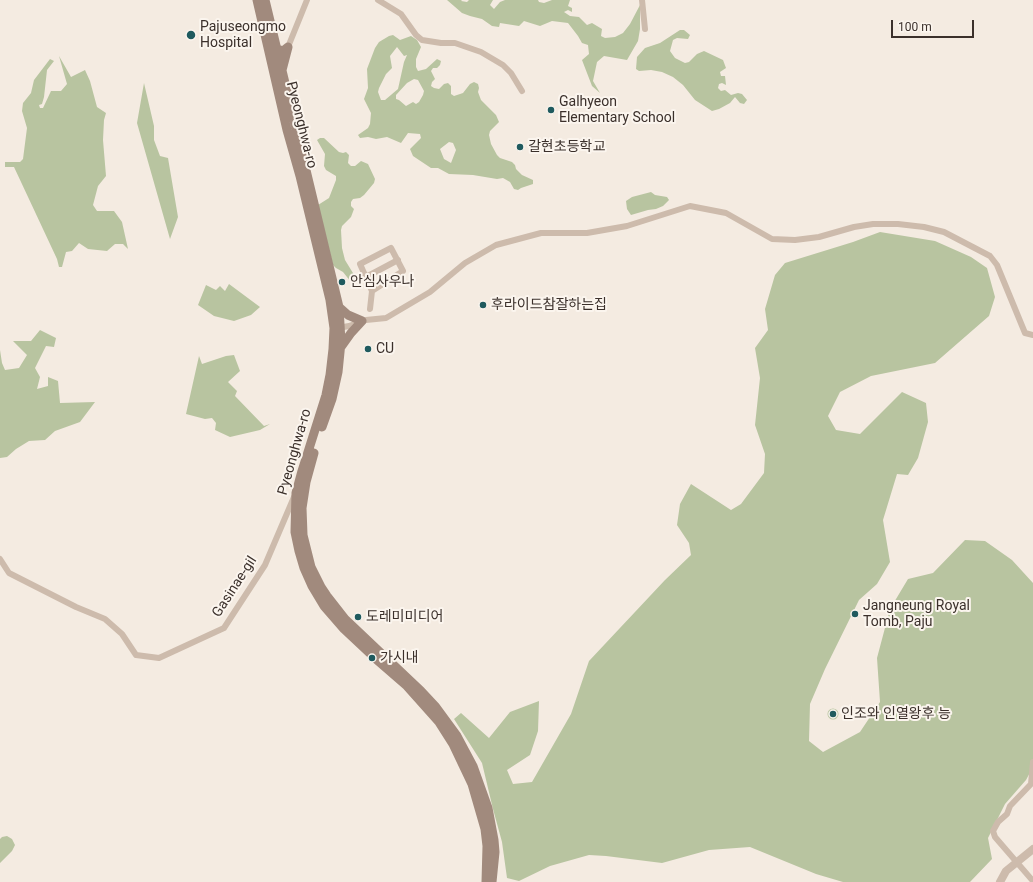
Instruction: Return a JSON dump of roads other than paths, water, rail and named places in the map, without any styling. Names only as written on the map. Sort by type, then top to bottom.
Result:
[{"type":"main road","name":"Pyeonghwa-ro","points":[[256,0],[341,347],[336,386],[306,482],[302,522],[305,546],[316,577],[334,606],[345,619],[421,691],[458,736],[473,766],[488,808],[495,852],[492,882]]},
{"type":"main road","name":"Pyeonghwa-ro","points":[[265,0],[339,307],[326,395],[296,493],[295,532],[299,551],[310,580],[324,606],[344,629],[406,685],[423,703],[453,744],[463,762],[472,784],[485,829],[487,846],[486,882]]},
{"type":"main road","points":[[277,49],[283,51],[288,48]]},
{"type":"main road","points":[[282,72],[288,48]]},
{"type":"main road","points":[[339,307],[348,316],[362,321],[341,347]]},
{"type":"street","points":[[288,48],[307,0]]},
{"type":"street","points":[[378,0],[401,14],[416,35],[422,40],[441,43],[455,43],[481,52],[503,64],[511,73],[522,91]]},
{"type":"street","points":[[642,0],[645,29]]},
{"type":"street","points":[[337,328],[349,326],[362,321],[386,318],[430,292],[465,263],[496,246],[541,233],[587,233],[627,226],[690,206],[726,213],[772,239],[795,240],[819,237],[854,227],[873,224],[924,227],[944,232],[990,256],[997,265],[1025,333],[1033,335]]},
{"type":"street","points":[[370,309],[372,291],[360,264],[391,248],[403,271],[372,291]]},
{"type":"street","points":[[366,277],[398,260]]},
{"type":"street","name":"Gasinae-gil","points":[[0,559],[9,573],[76,607],[105,619],[122,634],[136,654],[159,658],[224,628],[265,564],[296,493]]},
{"type":"street","points":[[1033,762],[1032,784],[1010,806],[1007,814],[998,822],[994,831],[995,836],[1033,881]]},
{"type":"street","points":[[1000,882],[1006,870],[1017,863],[1033,849]]},
{"type":"place","name":"Pajuseongmo Hospital","points":[[191,35]]},
{"type":"place","name":"Galhyeon Elementary School","points":[[551,110]]},
{"type":"place","name":"갈현초등학교","points":[[520,147]]},
{"type":"place","name":"안심사우나","points":[[342,282]]},
{"type":"place","name":"후라이드참잘하는집","points":[[483,305]]},
{"type":"place","name":"CU","points":[[368,349]]},
{"type":"place","name":"Jangneung Royal Tomb, Paju","points":[[855,614]]},
{"type":"place","name":"도레미미디어","points":[[358,617]]},
{"type":"place","name":"가시내","points":[[372,658]]},
{"type":"place","name":"인조와 인열왕후 능","points":[[833,714]]}]
